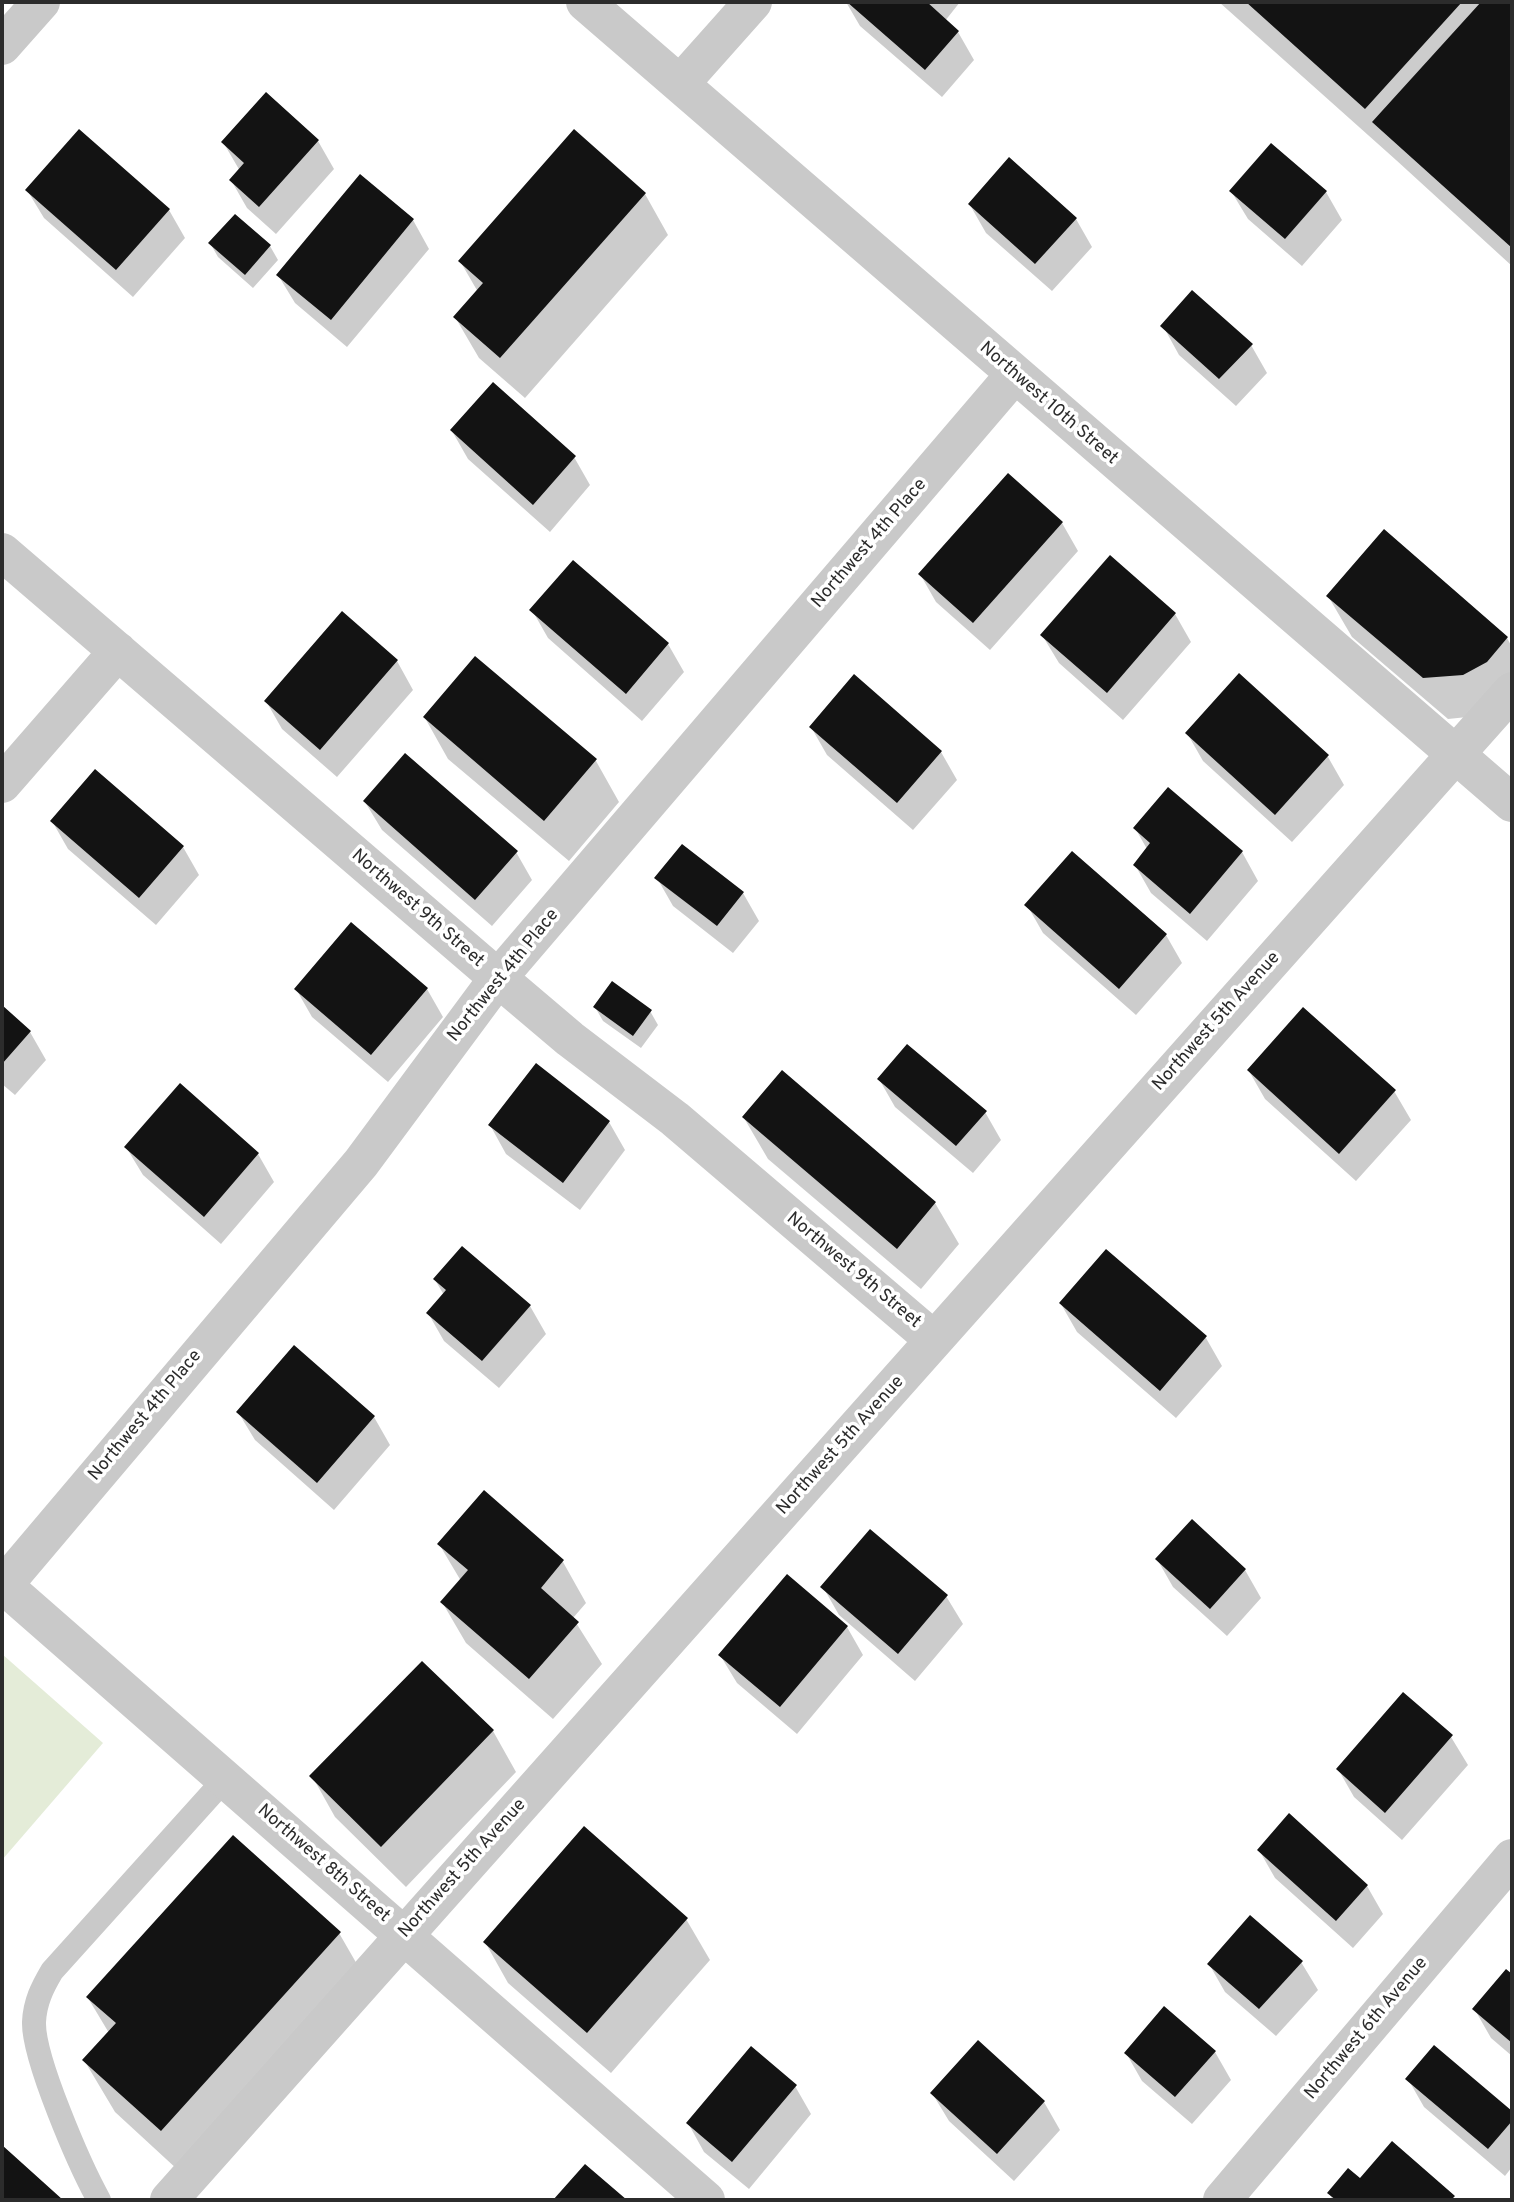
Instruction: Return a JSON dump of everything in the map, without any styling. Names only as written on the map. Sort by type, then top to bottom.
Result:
[{"type":"street","points":[[2,46],[41,2]]},
{"type":"street","name":"Northwest 10th Street","points":[[585,2],[1512,803]]},
{"type":"street","points":[[680,84],[753,2]]},
{"type":"street","name":"Northwest 4th Place","points":[[2,1585],[361,1163],[498,978],[1014,375]]},
{"type":"street","name":"Northwest 9th Street","points":[[2,552],[570,1039],[675,1119],[934,1340]]},
{"type":"street","points":[[2,784],[118,651]]},
{"type":"street","name":"Northwest 5th Avenue","points":[[169,2200],[1512,691]]},
{"type":"street","name":"Northwest 8th Street","points":[[2,1585],[706,2200]]},
{"type":"street","name":"Northwest 6th Avenue","points":[[1222,2200],[1512,1858]]},
{"type":"lane","points":[[99,2200],[86,2176],[40,2053],[34,2024],[38,1995],[52,1971],[225,1779]]},
{"type":"green space","points":[[2,1654],[103,1743],[2,1860]]},
{"type":"building","points":[[847,2],[927,2],[959,31],[925,70]]},
{"type":"building","points":[[1246,2],[1462,2],[1365,109]]},
{"type":"building","points":[[1481,2],[1512,2],[1512,248],[1372,122]]},
{"type":"building","points":[[266,92],[319,140],[259,207],[229,180],[244,163],[221,142]]},
{"type":"building","points":[[79,129],[170,209],[116,270],[25,190]]},
{"type":"building","points":[[574,129],[646,193],[500,358],[453,317],[483,283],[458,261]]},
{"type":"building","points":[[1271,143],[1327,191],[1285,239],[1229,191]]},
{"type":"building","points":[[1009,157],[1077,218],[1035,264],[968,204]]},
{"type":"building","points":[[360,174],[414,219],[331,320],[276,275]]},
{"type":"building","points":[[235,214],[271,245],[245,275],[208,243]]},
{"type":"building","points":[[1192,290],[1253,344],[1219,379],[1160,326]]},
{"type":"building","points":[[493,382],[576,456],[533,505],[450,430]]},
{"type":"building","points":[[1008,473],[1063,522],[973,623],[918,574]]},
{"type":"building","points":[[1384,529],[1508,637],[1487,662],[1463,675],[1423,678],[1326,596]]},
{"type":"building","points":[[1110,555],[1176,613],[1107,693],[1040,635]]},
{"type":"building","points":[[573,560],[669,643],[626,694],[529,610]]},
{"type":"building","points":[[342,611],[398,660],[320,750],[264,701]]},
{"type":"building","points":[[475,656],[597,759],[544,821],[423,717]]},
{"type":"building","points":[[1239,673],[1329,755],[1275,815],[1185,733]]},
{"type":"building","points":[[854,674],[942,751],[897,803],[809,727]]},
{"type":"building","points":[[405,753],[518,851],[475,900],[363,801]]},
{"type":"building","points":[[95,769],[184,846],[139,898],[50,821]]},
{"type":"building","points":[[1168,787],[1243,851],[1190,914],[1133,865],[1150,843],[1133,828]]},
{"type":"building","points":[[682,844],[744,892],[717,926],[654,878]]},
{"type":"building","points":[[1072,851],[1167,934],[1119,989],[1024,905]]},
{"type":"building","points":[[351,922],[428,988],[371,1055],[294,989]]},
{"type":"building","points":[[612,981],[652,1010],[633,1036],[593,1007]]},
{"type":"building","points":[[2,1005],[31,1031],[2,1064]]},
{"type":"building","points":[[1303,1007],[1396,1090],[1339,1154],[1247,1070]]},
{"type":"building","points":[[907,1044],[987,1111],[956,1146],[877,1079]]},
{"type":"building","points":[[536,1063],[610,1121],[563,1183],[488,1125]]},
{"type":"building","points":[[782,1070],[936,1202],[897,1249],[742,1117]]},
{"type":"building","points":[[180,1083],[259,1153],[204,1217],[124,1147]]},
{"type":"building","points":[[462,1246],[531,1305],[482,1361],[426,1313],[446,1290],[433,1279]]},
{"type":"building","points":[[1106,1249],[1207,1336],[1160,1391],[1059,1303]]},
{"type":"building","points":[[294,1345],[375,1416],[317,1483],[236,1412]]},
{"type":"building","points":[[484,1490],[564,1560],[541,1588],[579,1622],[529,1679],[440,1602],[468,1570],[437,1544]]},
{"type":"building","points":[[1192,1519],[1246,1569],[1210,1609],[1155,1559]]},
{"type":"building","points":[[870,1529],[948,1595],[898,1654],[820,1587]]},
{"type":"building","points":[[787,1574],[848,1626],[780,1707],[718,1655]]},
{"type":"building","points":[[422,1661],[494,1730],[381,1847],[309,1776]]},
{"type":"building","points":[[1403,1692],[1453,1735],[1385,1813],[1336,1769]]},
{"type":"building","points":[[1289,1813],[1368,1885],[1336,1921],[1257,1850]]},
{"type":"building","points":[[584,1826],[688,1918],[587,2033],[483,1942]]},
{"type":"building","points":[[233,1835],[341,1932],[161,2131],[82,2060],[116,2023],[86,1997]]},
{"type":"building","points":[[1250,1915],[1303,1961],[1259,2009],[1207,1964]]},
{"type":"building","points":[[1506,1969],[1512,1974],[1512,2043],[1472,2009]]},
{"type":"building","points":[[1164,2006],[1216,2051],[1175,2097],[1124,2053]]},
{"type":"building","points":[[978,2040],[1045,2101],[997,2154],[930,2093]]},
{"type":"building","points":[[1434,2045],[1512,2111],[1512,2121],[1488,2149],[1405,2079]]},
{"type":"building","points":[[751,2046],[797,2085],[732,2162],[686,2123]]},
{"type":"building","points":[[1392,2141],[1455,2196],[1451,2200],[1336,2200],[1327,2193],[1348,2168],[1360,2178]]},
{"type":"building","points":[[2,2145],[63,2200],[2,2200]]},
{"type":"building","points":[[585,2164],[627,2200],[553,2200]]}]
